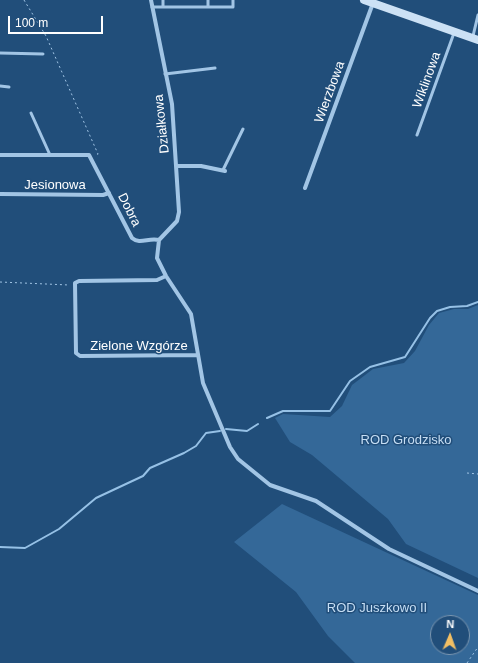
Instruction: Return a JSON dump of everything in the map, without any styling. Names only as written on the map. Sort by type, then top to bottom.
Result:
[{"type":"street","name":"Działkowa","points":[[151,0],[151,7],[172,104],[179,216],[159,240]]},
{"type":"street","points":[[364,0],[475,39]]},
{"type":"street","name":"Wierzbowa","points":[[305,188],[373,3]]},
{"type":"street","points":[[0,155],[87,154],[93,160]]},
{"type":"street","name":"Dobra","points":[[93,160],[132,238],[139,241],[153,239],[159,240]]},
{"type":"street","points":[[176,166],[201,166],[224,171]]},
{"type":"street","name":"Jesionowa","points":[[0,194],[103,195],[109,193]]},
{"type":"street","points":[[159,240],[156,258],[191,314],[203,383],[230,448],[238,459],[270,484],[316,500],[389,549],[478,591]]},
{"type":"street","points":[[75,285],[79,281],[158,280],[166,276]]},
{"type":"street","name":"Zielone Wzgórze","points":[[75,285],[76,351],[78,355],[198,355]]},
{"type":"lane","points":[[163,0],[164,7]]},
{"type":"lane","points":[[208,0],[208,7]]},
{"type":"lane","points":[[151,7],[233,7],[233,0]]},
{"type":"lane","points":[[475,39],[478,15]]},
{"type":"lane","name":"Wiklinowa","points":[[417,135],[455,31]]},
{"type":"lane","points":[[0,53],[43,54]]},
{"type":"lane","points":[[165,74],[215,68]]},
{"type":"lane","points":[[0,86],[9,87]]},
{"type":"lane","points":[[31,113],[50,154]]},
{"type":"lane","points":[[224,171],[243,129]]},
{"type":"path","points":[[24,0],[46,36],[98,154],[93,160]]},
{"type":"path","points":[[0,282],[75,285]]},
{"type":"path","points":[[467,473],[478,474]]},
{"type":"path","points":[[467,663],[478,647]]},
{"type":"green space","name":"ROD Grodzisko","points":[[478,305],[478,578],[406,544],[388,519],[312,455],[290,442],[275,418],[283,414],[330,417],[342,406],[352,385],[373,369],[404,363],[415,351],[429,325],[439,313],[454,309],[468,309]]},
{"type":"green space","name":"ROD Juszkowo II","points":[[282,504],[478,595],[478,663],[355,663],[328,636],[296,592],[234,542]]},
{"type":"waterway","points":[[267,418],[283,411],[330,411],[350,381],[370,367],[405,357],[430,318],[437,311],[450,307],[467,306],[478,302]]},
{"type":"waterway","points":[[226,429],[247,431],[258,424]]},
{"type":"waterway","points":[[0,547],[25,548],[59,529],[96,498],[143,476],[150,468],[196,446],[206,433],[220,431]]}]
